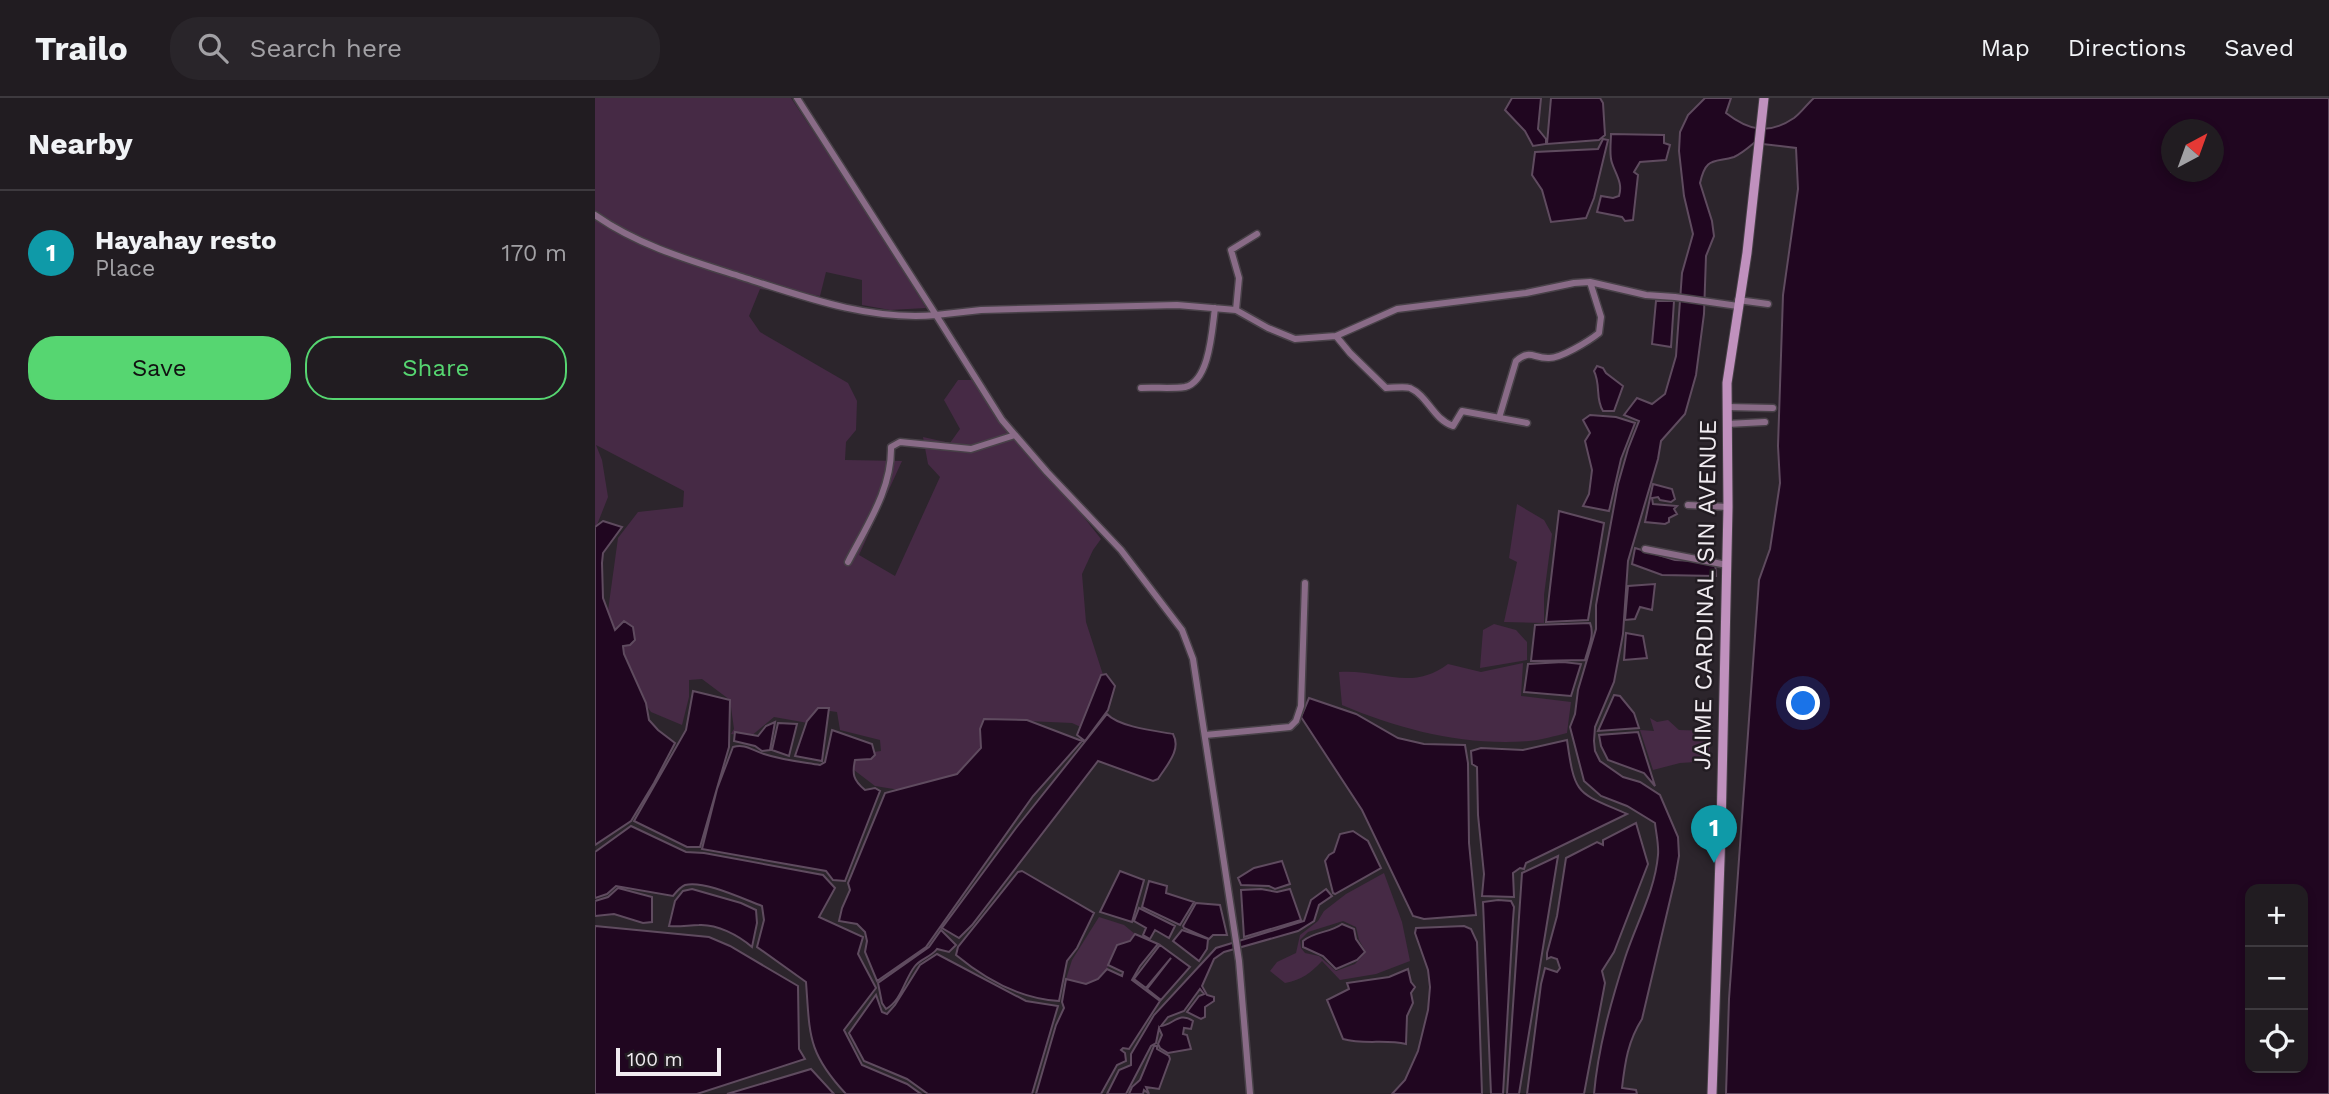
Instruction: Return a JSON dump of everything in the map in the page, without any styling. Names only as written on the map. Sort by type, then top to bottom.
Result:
[{"type":"main road","name":"JAIME CARDINAL SIN AVENUE","points":[[1712,1094],[1719,945],[1728,507],[1727,383],[1747,253],[1764,98]]},
{"type":"street","points":[[797,98],[1002,420],[1121,550],[1182,630],[1193,659],[1239,961],[1250,1094]]},
{"type":"street","points":[[595,215],[639,241],[664,251],[810,298],[881,314],[1177,305],[1236,310],[1295,339],[1336,336],[1397,309],[1526,293],[1574,282],[1590,282],[1646,295],[1768,304]]},
{"type":"street","points":[[1236,310],[1239,278],[1231,250],[1257,234]]},
{"type":"street","points":[[1499,418],[1516,361],[1523,355],[1532,354],[1548,359],[1599,333],[1602,327],[1601,317],[1590,282]]},
{"type":"street","points":[[1141,388],[1185,387],[1195,382],[1202,373],[1215,308]]},
{"type":"street","points":[[1336,336],[1387,388],[1408,387],[1443,422],[1453,426],[1462,411],[1527,423]]},
{"type":"street","points":[[1727,407],[1773,408]]},
{"type":"street","points":[[1727,424],[1765,422]]},
{"type":"street","points":[[848,562],[881,498],[890,473],[893,444],[900,442],[971,449],[1015,435]]},
{"type":"street","points":[[1688,505],[1728,507]]},
{"type":"street","points":[[1645,549],[1727,565]]},
{"type":"street","points":[[1205,736],[1290,727],[1296,721],[1301,706],[1305,583]]},
{"type":"shaded area","points":[[595,98],[791,98],[926,308],[890,310],[862,305],[862,280],[826,272],[820,296],[760,289],[749,316],[760,332],[848,383],[857,401],[856,430],[846,442],[845,460],[902,461],[859,555],[895,576],[940,477],[928,464],[923,437],[950,443],[960,429],[944,400],[958,380],[976,380],[1101,539],[1082,574],[1086,622],[1105,681],[1083,728],[1072,723],[984,719],[980,729],[982,748],[961,773],[900,790],[875,786],[837,757],[881,751],[880,740],[840,730],[837,712],[823,710],[808,723],[774,717],[750,737],[731,734],[734,729],[730,700],[702,679],[689,680],[689,697],[682,725],[651,712],[615,663],[607,618],[618,538],[638,512],[683,507],[684,491],[596,445],[602,460],[608,497],[595,530]]},
{"type":"shaded area","points":[[1512,98],[1541,98],[1538,129],[1546,139],[1546,144],[1533,146],[1525,131],[1505,110]]},
{"type":"shaded area","points":[[1551,98],[1600,98],[1603,103],[1605,135],[1599,140],[1547,144]]},
{"type":"shaded area","points":[[1705,98],[1731,98],[1726,113],[1743,124],[1768,129],[1794,118],[1814,98],[2329,98],[2329,1094],[1726,1094],[1729,999],[1759,580],[1770,549],[1780,483],[1778,446],[1783,295],[1798,189],[1796,148],[1754,143],[1734,157],[1708,164],[1702,174],[1700,183],[1714,236],[1706,256],[1704,314],[1696,375],[1685,414],[1661,441],[1628,561],[1623,634],[1614,682],[1595,727],[1595,751],[1600,761],[1623,777],[1640,782],[1660,795],[1678,837],[1679,856],[1642,1019],[1633,1035],[1626,1061],[1622,1088],[1636,1090],[1637,1094],[1594,1094],[1610,1008],[1653,881],[1658,847],[1655,823],[1627,806],[1601,796],[1584,781],[1570,727],[1596,629],[1596,605],[1618,484],[1639,421],[1624,415],[1637,398],[1652,404],[1665,394],[1676,356],[1682,273],[1693,234],[1684,196],[1679,151],[1680,132],[1688,115]]},
{"type":"shaded area","points":[[1611,134],[1664,135],[1664,143],[1670,145],[1666,160],[1640,162],[1634,172],[1638,175],[1633,220],[1625,221],[1622,217],[1597,212],[1601,196],[1613,198],[1619,196],[1620,191],[1620,183],[1611,160]]},
{"type":"shaded area","points":[[1603,139],[1608,140],[1594,198],[1586,218],[1551,222],[1542,190],[1532,175],[1535,152],[1598,149]]},
{"type":"shaded area","points":[[1656,301],[1674,301],[1671,347],[1652,344]]},
{"type":"shaded area","points":[[1597,366],[1623,386],[1614,411],[1603,411],[1601,406],[1594,371]]},
{"type":"shaded area","points":[[1590,415],[1616,417],[1635,423],[1621,459],[1609,511],[1583,506],[1589,494],[1592,470],[1585,441],[1590,433],[1583,420]]},
{"type":"shaded area","points":[[1653,484],[1672,489],[1675,499],[1671,502],[1658,497],[1652,498],[1653,504],[1677,506],[1674,509],[1677,514],[1665,524],[1645,522]]},
{"type":"shaded area","points":[[1517,504],[1544,520],[1552,534],[1544,595],[1544,623],[1504,622],[1517,562],[1509,558]]},
{"type":"shaded area","points":[[1559,511],[1604,523],[1588,620],[1546,622]]},
{"type":"shaded area","points":[[603,521],[622,527],[603,553],[603,598],[615,630],[624,621],[633,627],[635,640],[630,645],[623,646],[624,654],[646,703],[649,720],[675,743],[631,821],[595,845],[595,527]]},
{"type":"shaded area","points":[[1635,548],[1675,560],[1715,562],[1716,576],[1662,575],[1632,564]]},
{"type":"shaded area","points":[[1655,584],[1652,610],[1640,607],[1635,619],[1625,620],[1628,586]]},
{"type":"shaded area","points":[[1590,623],[1591,637],[1585,660],[1531,661],[1535,625]]},
{"type":"shaded area","points":[[1494,624],[1516,630],[1527,642],[1527,660],[1480,668],[1483,630]]},
{"type":"shaded area","points":[[1626,633],[1643,636],[1647,658],[1624,660]]},
{"type":"shaded area","points":[[1523,663],[1521,696],[1571,702],[1567,733],[1529,741],[1481,741],[1410,729],[1342,705],[1339,672],[1408,678],[1421,677],[1448,664],[1481,672]]},
{"type":"shaded area","points":[[1528,664],[1581,664],[1571,696],[1524,692]]},
{"type":"shaded area","points":[[1106,674],[1115,686],[1108,710],[1085,741],[1077,735],[1101,675]]},
{"type":"shaded area","points":[[693,691],[730,700],[729,747],[700,847],[687,847],[634,821],[686,730]]},
{"type":"shaded area","points":[[1614,695],[1620,696],[1634,713],[1639,728],[1598,731]]},
{"type":"shaded area","points":[[1309,698],[1356,714],[1398,738],[1424,744],[1465,745],[1468,763],[1469,843],[1476,915],[1424,919],[1413,916],[1362,810],[1301,717]]},
{"type":"shaded area","points":[[818,708],[829,708],[822,761],[795,756],[807,721]]},
{"type":"shaded area","points":[[1107,714],[1129,725],[1173,734],[1176,746],[1174,752],[1158,779],[1153,781],[1098,761],[972,925],[959,938],[942,928],[1016,828]]},
{"type":"shaded area","points":[[1650,718],[1657,722],[1668,720],[1679,730],[1710,731],[1710,761],[1680,763],[1653,770],[1640,730],[1654,731]]},
{"type":"shaded area","points":[[984,719],[1027,720],[1082,741],[1033,796],[926,947],[877,981],[865,952],[865,932],[857,924],[839,921],[850,890],[848,883],[885,793],[957,774],[981,748],[980,729]]},
{"type":"shaded area","points":[[775,722],[770,750],[762,751],[755,746],[734,741],[735,732],[758,736],[766,726]]},
{"type":"shaded area","points":[[778,723],[797,724],[789,756],[772,750]]},
{"type":"shaded area","points":[[832,730],[872,744],[875,755],[871,759],[855,760],[854,773],[856,780],[865,790],[875,788],[880,791],[845,881],[833,880],[826,871],[702,849],[717,789],[733,747],[745,747],[778,758],[820,765],[825,762]]},
{"type":"shaded area","points":[[1638,732],[1655,786],[1644,773],[1608,760],[1601,746],[1599,735]]},
{"type":"shaded area","points":[[1567,740],[1573,773],[1581,790],[1627,814],[1526,863],[1524,869],[1520,868],[1513,873],[1514,897],[1482,896],[1484,874],[1478,815],[1477,767],[1472,764],[1471,751],[1481,748],[1523,750]]},
{"type":"shaded area","points":[[1636,823],[1648,864],[1614,952],[1602,971],[1605,983],[1584,1094],[1527,1094],[1545,968],[1557,972],[1560,968],[1557,959],[1547,959],[1547,953],[1557,916],[1566,858],[1597,842],[1603,845],[1603,840]]},
{"type":"shaded area","points":[[631,826],[686,852],[823,875],[835,888],[819,917],[863,937],[858,954],[876,988],[844,1030],[862,1065],[907,1084],[921,1094],[846,1094],[833,1079],[817,1054],[813,1042],[806,982],[757,947],[764,920],[762,906],[723,891],[693,884],[683,886],[673,896],[616,886],[607,894],[595,898],[595,852]]},
{"type":"shaded area","points":[[1353,831],[1368,841],[1381,868],[1335,894],[1325,861],[1334,852],[1340,834]]},
{"type":"shaded area","points":[[1558,856],[1519,1094],[1507,1094],[1522,873]]},
{"type":"shaded area","points":[[1282,861],[1290,884],[1275,889],[1269,886],[1241,885],[1238,878],[1254,868]]},
{"type":"shaded area","points":[[1022,871],[1094,913],[1077,948],[1067,961],[1059,1001],[1017,992],[979,972],[956,955],[958,947],[1018,872]]},
{"type":"shaded area","points":[[1120,871],[1144,880],[1132,922],[1100,912]]},
{"type":"shaded area","points":[[1384,873],[1402,922],[1410,961],[1376,974],[1340,980],[1322,961],[1305,975],[1285,983],[1270,971],[1277,962],[1296,953],[1300,935],[1346,894]],"holes":[[[1343,921],[1356,927],[1366,952],[1355,964],[1336,971],[1319,956],[1305,953],[1301,948],[1300,940],[1308,932]]]},
{"type":"shaded area","points":[[1149,881],[1167,886],[1166,893],[1194,902],[1180,925],[1142,907]]},
{"type":"shaded area","points":[[618,888],[652,897],[652,922],[643,923],[614,914],[595,916],[595,901],[608,897]]},
{"type":"shaded area","points":[[692,889],[756,910],[757,923],[752,947],[713,926],[669,926],[675,901],[683,891]]},
{"type":"shaded area","points":[[1261,889],[1277,892],[1290,889],[1301,920],[1244,937],[1241,890]]},
{"type":"shaded area","points":[[1326,889],[1332,896],[1319,905],[1314,921],[1298,931],[1224,952],[1214,959],[1202,986],[1207,995],[1214,997],[1214,1001],[1205,1007],[1205,1017],[1201,1019],[1187,1012],[1199,996],[1204,994],[1200,989],[1184,1011],[1168,1017],[1161,1026],[1184,1017],[1193,1021],[1191,1029],[1184,1028],[1183,1034],[1187,1035],[1191,1049],[1168,1053],[1160,1048],[1158,1044],[1162,1035],[1159,1028],[1156,1043],[1151,1046],[1126,1094],[1107,1094],[1119,1070],[1131,1065],[1131,1054],[1154,1015],[1216,948],[1304,921],[1311,900]]},
{"type":"shaded area","points":[[1511,901],[1514,907],[1503,1094],[1491,1094],[1483,902]]},
{"type":"shaded area","points":[[1196,903],[1220,905],[1227,935],[1213,935],[1209,939],[1184,928]]},
{"type":"shaded area","points":[[1139,908],[1175,926],[1169,938],[1155,930],[1150,939],[1143,935],[1146,928],[1134,921]]},
{"type":"shaded area","points":[[1099,917],[1124,925],[1135,934],[1098,979],[1086,984],[1066,979],[1072,960]]},
{"type":"shaded area","points":[[1342,924],[1354,929],[1356,939],[1365,952],[1357,960],[1336,969],[1323,956],[1303,947],[1303,941]]},
{"type":"shaded area","points":[[595,926],[709,937],[730,946],[798,986],[799,1049],[805,1059],[697,1094],[595,1094]]},
{"type":"shaded area","points":[[1464,926],[1471,929],[1477,942],[1482,1094],[1392,1094],[1405,1080],[1418,1051],[1428,1010],[1428,970],[1415,933],[1416,928]]},
{"type":"shaded area","points":[[941,930],[956,945],[949,952],[937,949],[917,964],[896,1000],[886,1009],[878,983],[929,947]]},
{"type":"shaded area","points":[[1182,930],[1208,939],[1207,949],[1199,961],[1173,941]]},
{"type":"shaded area","points":[[1135,934],[1158,944],[1132,980],[1160,1001],[1129,1049],[1121,1050],[1125,1053],[1126,1061],[1117,1065],[1101,1094],[1036,1094],[1056,1025],[1064,1008],[1062,1002],[1066,979],[1086,984],[1098,979],[1107,969],[1122,976],[1123,972],[1108,965],[1117,945],[1130,941]]},
{"type":"shaded area","points":[[1160,945],[1190,967],[1161,1000],[1147,989],[1171,958],[1146,988],[1134,979]]},
{"type":"shaded area","points":[[937,954],[1026,1001],[1058,1006],[1032,1094],[928,1094],[907,1079],[864,1061],[849,1033],[876,995],[882,1012],[887,1014],[920,965]]},
{"type":"shaded area","points":[[1408,969],[1415,987],[1411,993],[1413,1003],[1407,1016],[1406,1044],[1343,1039],[1327,1000],[1349,989],[1347,983],[1389,977]]},
{"type":"shaded area","points":[[1154,1046],[1170,1059],[1159,1089],[1146,1087],[1149,1094],[1144,1090],[1143,1094],[1129,1094],[1140,1080]]},
{"type":"shaded area","points":[[811,1069],[834,1094],[727,1094]]},
{"type":"place","name":"Hayahay resto","points":[[1714,863]]}]
